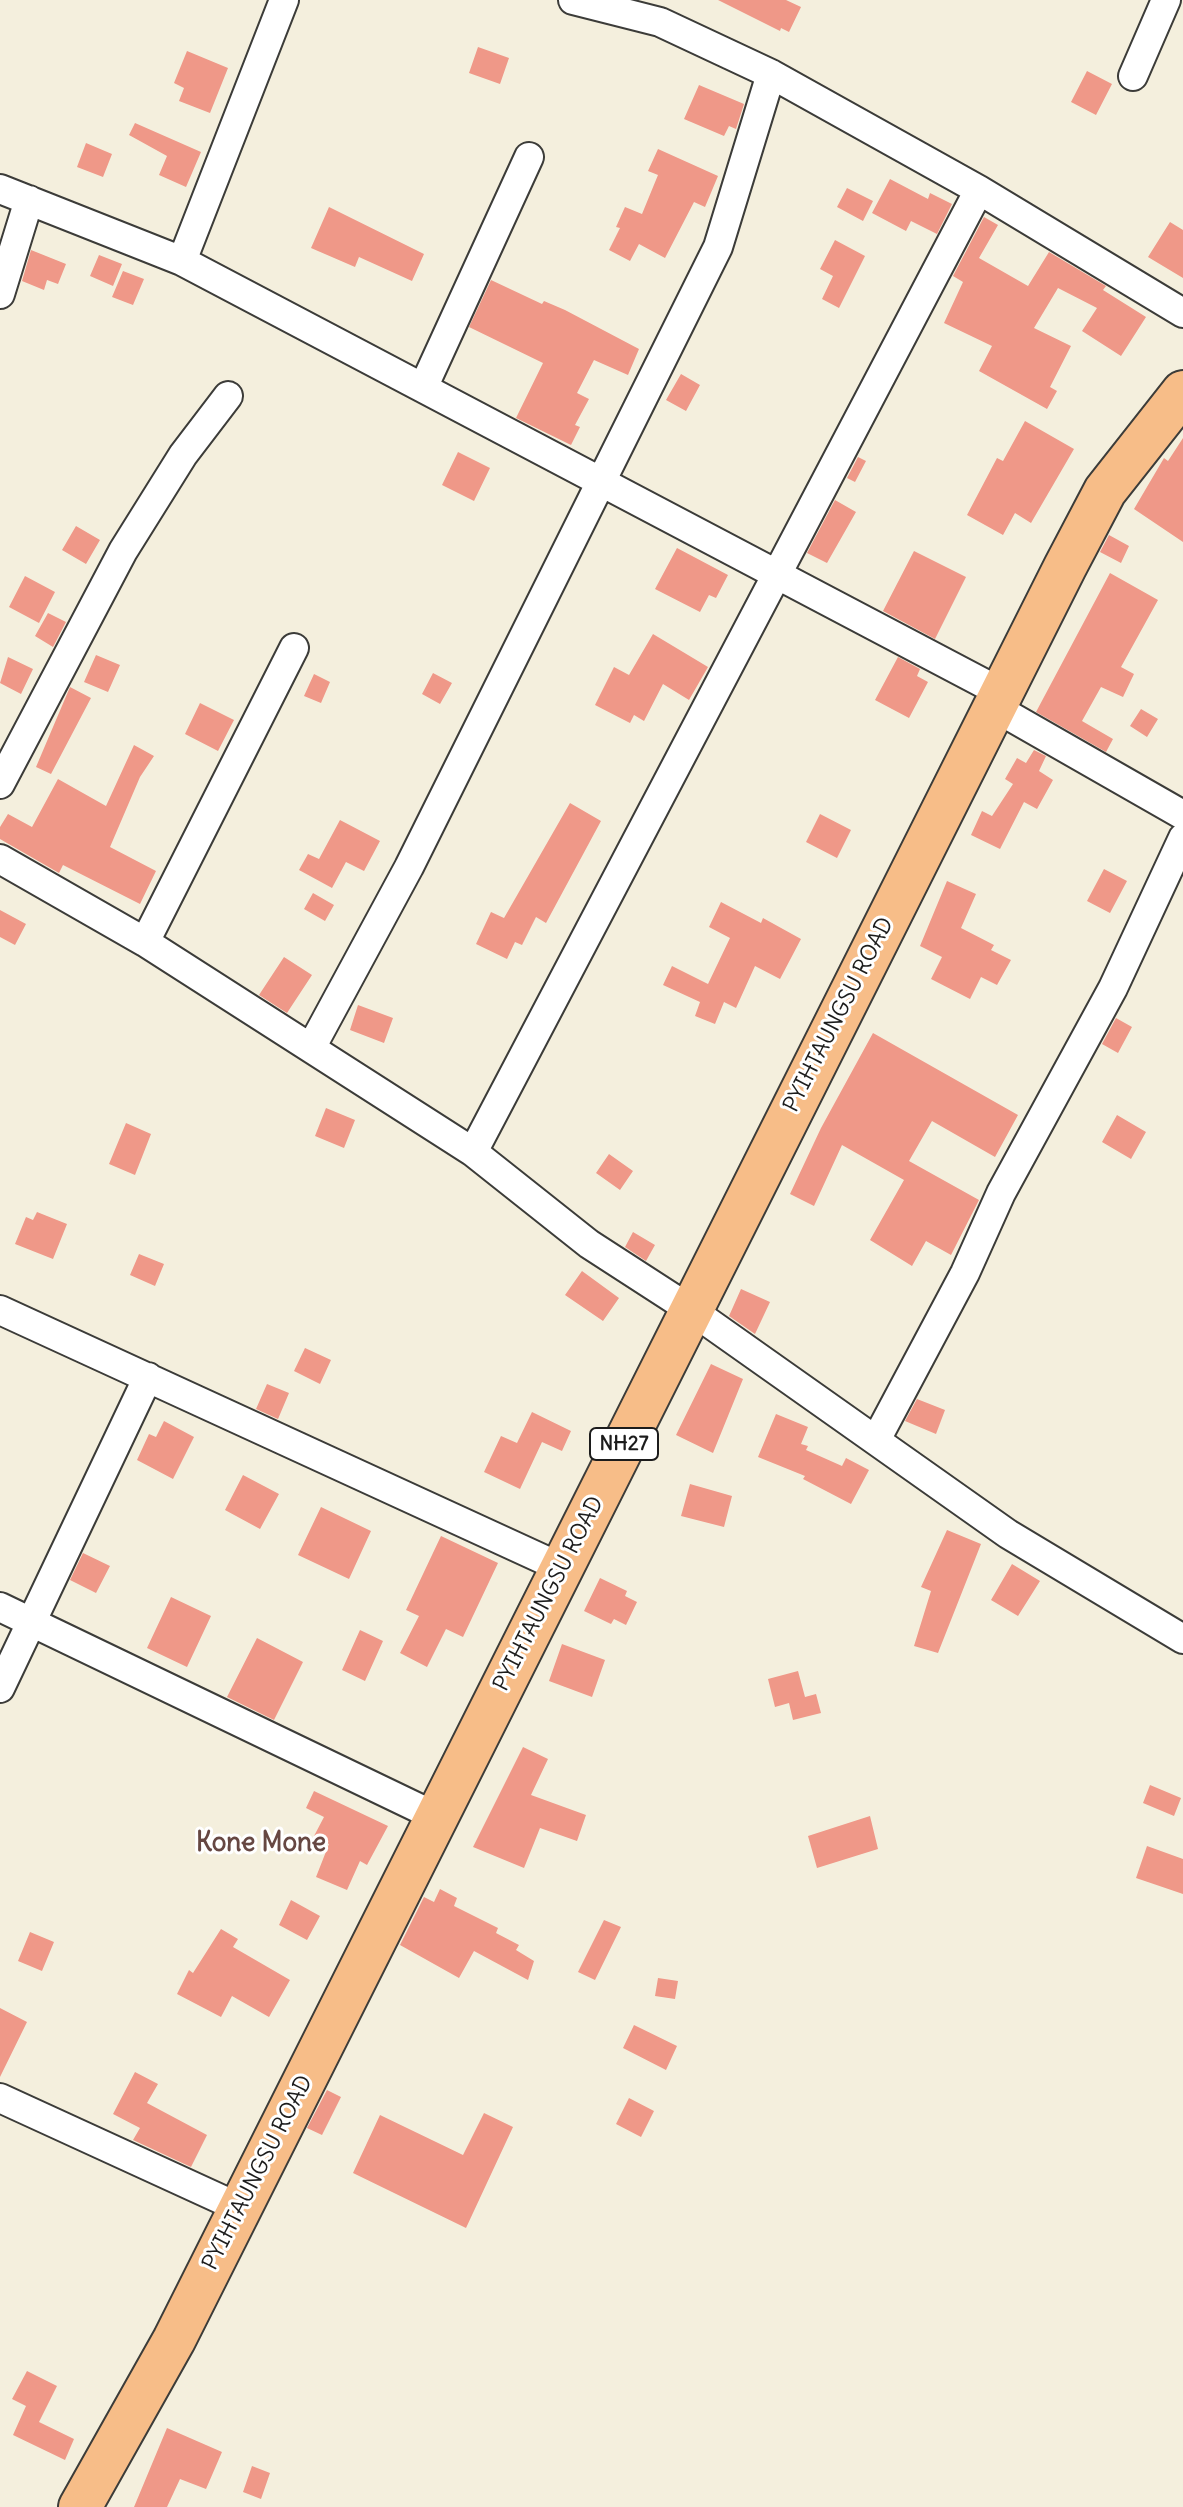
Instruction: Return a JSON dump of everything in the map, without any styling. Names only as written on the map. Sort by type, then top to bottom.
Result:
[{"type":"highway","name":"PYIHTAUNGSU ROAD","points":[[80,2507],[174,2340],[1105,491],[1183,392]]},
{"type":"street","points":[[182,261],[284,0]]},
{"type":"street","points":[[573,0],[660,22],[771,74],[979,190],[1183,313]]},
{"type":"street","points":[[1133,76],[1166,0]]},
{"type":"street","points":[[311,1048],[409,867],[718,247],[771,74]]},
{"type":"street","points":[[423,388],[529,157]]},
{"type":"street","points":[[0,189],[182,261],[603,479],[998,700],[1183,815]]},
{"type":"street","points":[[473,1152],[979,190]]},
{"type":"street","points":[[0,294],[29,200]]},
{"type":"street","points":[[0,784],[123,551],[183,455],[228,396]]},
{"type":"street","points":[[145,942],[294,648]]},
{"type":"street","points":[[876,1440],[965,1273],[1001,1193],[1113,988],[1183,838]]},
{"type":"street","points":[[0,859],[145,942],[473,1152],[589,1244],[691,1310],[1008,1534],[1183,1639]]},
{"type":"street","points":[[0,1310],[562,1568]]},
{"type":"street","points":[[0,1688],[148,1377]]},
{"type":"street","points":[[0,1607],[437,1817]]},
{"type":"street","points":[[0,2098],[240,2208]]},
{"type":"building","points":[[718,0],[786,0],[801,7],[789,32],[781,28],[780,31]]},
{"type":"building","points":[[478,47],[509,58],[500,84],[469,73]]},
{"type":"building","points":[[187,51],[228,68],[210,113],[179,101],[184,88],[174,83]]},
{"type":"building","points":[[1087,71],[1112,84],[1096,115],[1071,102]]},
{"type":"building","points":[[699,85],[744,104],[736,129],[729,126],[724,136],[684,119]]},
{"type":"building","points":[[135,123],[201,152],[186,187],[159,175],[167,156],[129,135]]},
{"type":"building","points":[[86,143],[112,154],[103,177],[77,167]]},
{"type":"building","points":[[658,149],[718,176],[705,207],[694,202],[665,258],[639,244],[630,261],[609,250],[620,228],[616,227],[625,207],[642,214],[658,175],[648,171]]},
{"type":"building","points":[[890,179],[928,199],[930,193],[952,204],[937,234],[911,221],[906,231],[872,213]]},
{"type":"building","points":[[847,188],[873,201],[863,221],[837,207]]},
{"type":"building","points":[[329,207],[424,254],[412,281],[359,257],[355,267],[311,248]]},
{"type":"building","points":[[984,217],[998,225],[979,258],[1028,286],[1049,252],[1106,286],[1103,290],[1146,317],[1121,356],[1082,331],[1097,308],[1058,288],[1034,328],[1071,346],[1050,387],[1057,391],[1047,409],[979,371],[992,346],[944,323],[963,282],[953,276]]},
{"type":"building","points":[[1170,222],[1183,230],[1183,278],[1148,257]]},
{"type":"building","points":[[835,240],[865,256],[839,308],[822,299],[833,276],[820,269]]},
{"type":"building","points":[[31,250],[66,264],[58,284],[47,280],[44,290],[22,281]]},
{"type":"building","points":[[99,255],[122,264],[113,286],[90,276]]},
{"type":"building","points":[[123,271],[144,279],[133,305],[112,297]]},
{"type":"building","points":[[491,280],[542,304],[544,301],[565,310],[639,349],[628,375],[594,360],[577,393],[589,399],[575,425],[580,427],[571,445],[516,418],[543,363],[469,327]]},
{"type":"building","points":[[681,374],[700,385],[686,411],[666,400]]},
{"type":"building","points":[[1025,421],[1074,449],[1031,523],[1015,513],[1003,535],[967,515],[997,458],[1003,461]]},
{"type":"building","points":[[1183,438],[1183,542],[1134,509],[1164,458],[1168,461]]},
{"type":"building","points":[[458,452],[490,468],[474,501],[442,485]]},
{"type":"building","points":[[858,457],[866,461],[855,482],[847,478]]},
{"type":"building","points":[[835,500],[856,512],[827,563],[807,553]]},
{"type":"building","points":[[76,526],[100,540],[86,564],[62,550]]},
{"type":"building","points":[[1109,535],[1129,546],[1121,563],[1100,552]]},
{"type":"building","points":[[677,548],[728,575],[716,598],[709,595],[700,612],[655,589]]},
{"type":"building","points":[[914,551],[966,577],[935,639],[883,611]]},
{"type":"building","points":[[1110,573],[1158,600],[1121,667],[1134,674],[1123,697],[1101,687],[1082,721],[1113,739],[1106,752],[1036,712]]},
{"type":"building","points":[[25,576],[55,592],[39,623],[9,607]]},
{"type":"building","points":[[48,613],[66,622],[53,647],[35,636]]},
{"type":"building","points":[[653,634],[708,667],[689,700],[663,684],[644,721],[634,715],[630,723],[595,705],[614,667],[629,675]]},
{"type":"building","points":[[96,655],[120,665],[108,692],[84,682]]},
{"type":"building","points":[[8,657],[33,669],[21,694],[0,683]]},
{"type":"building","points":[[898,657],[920,669],[917,676],[928,682],[909,718],[875,700]]},
{"type":"building","points":[[433,673],[452,683],[440,704],[422,694]]},
{"type":"building","points":[[314,674],[330,682],[321,703],[304,696]]},
{"type":"building","points":[[70,687],[91,698],[51,774],[36,767]]},
{"type":"building","points":[[200,703],[234,720],[218,751],[185,734]]},
{"type":"building","points":[[1141,709],[1158,719],[1147,737],[1130,726]]},
{"type":"building","points":[[134,745],[154,756],[140,777],[110,847],[156,871],[140,904],[63,865],[59,873],[0,839],[0,827],[8,814],[32,827],[58,779],[106,806]]},
{"type":"building","points":[[1034,750],[1046,756],[1039,771],[1053,780],[1037,809],[1024,802],[1000,849],[971,835],[982,811],[992,816],[1013,784],[1005,779],[1017,758],[1026,763]]},
{"type":"building","points":[[570,803],[601,821],[546,923],[536,917],[522,945],[515,942],[507,959],[476,944],[491,912],[504,918]]},
{"type":"building","points":[[820,814],[851,830],[837,858],[806,842]]},
{"type":"building","points":[[340,820],[380,841],[364,871],[346,862],[332,888],[299,870],[308,854],[319,859]]},
{"type":"building","points":[[1104,869],[1127,881],[1110,913],[1087,901]]},
{"type":"building","points":[[947,881],[976,894],[961,928],[994,945],[991,950],[1011,960],[997,985],[981,977],[970,999],[931,979],[942,957],[920,946]]},
{"type":"building","points":[[313,893],[334,905],[325,921],[304,909]]},
{"type":"building","points":[[721,902],[761,923],[763,918],[801,939],[780,979],[755,966],[736,1008],[724,1002],[715,1024],[695,1016],[700,1002],[663,985],[672,966],[708,984],[730,938],[709,927]]},
{"type":"building","points":[[0,910],[26,924],[15,945],[0,937]]},
{"type":"building","points":[[284,957],[312,975],[287,1013],[259,995]]},
{"type":"building","points":[[358,1005],[393,1018],[384,1043],[350,1030]]},
{"type":"building","points":[[1116,1018],[1132,1027],[1118,1053],[1102,1044]]},
{"type":"building","points":[[873,1033],[1018,1115],[995,1157],[932,1121],[909,1161],[979,1200],[951,1255],[926,1241],[912,1266],[870,1240],[904,1180],[842,1145],[814,1206],[790,1194],[821,1128]]},
{"type":"building","points":[[326,1108],[355,1120],[344,1148],[315,1136]]},
{"type":"building","points":[[1117,1115],[1146,1132],[1131,1159],[1102,1142]]},
{"type":"building","points":[[126,1123],[151,1134],[135,1175],[109,1164]]},
{"type":"building","points":[[609,1154],[633,1171],[620,1190],[596,1173]]},
{"type":"building","points":[[37,1212],[67,1224],[53,1259],[15,1244],[26,1217],[33,1220]]},
{"type":"building","points":[[633,1232],[655,1245],[646,1261],[625,1247]]},
{"type":"building","points":[[139,1254],[164,1264],[155,1286],[130,1275]]},
{"type":"building","points":[[582,1271],[619,1298],[603,1321],[565,1295]]},
{"type":"building","points":[[741,1289],[770,1302],[755,1334],[729,1316]]},
{"type":"building","points":[[305,1348],[331,1360],[320,1384],[294,1371]]},
{"type":"building","points":[[711,1364],[743,1379],[713,1453],[676,1435]]},
{"type":"building","points":[[267,1384],[289,1393],[278,1419],[256,1409]]},
{"type":"building","points":[[917,1399],[945,1410],[936,1434],[905,1421]]},
{"type":"building","points":[[532,1412],[571,1431],[562,1451],[542,1442],[520,1489],[484,1472],[501,1436],[517,1443]]},
{"type":"building","points":[[776,1414],[808,1427],[801,1444],[808,1446],[806,1450],[842,1466],[846,1458],[869,1470],[851,1504],[803,1479],[805,1476],[758,1457]]},
{"type":"building","points":[[164,1421],[194,1437],[173,1479],[137,1460],[149,1434],[156,1437]]},
{"type":"building","points":[[243,1475],[279,1494],[260,1529],[225,1510]]},
{"type":"building","points":[[690,1484],[732,1496],[724,1527],[681,1516]]},
{"type":"building","points":[[321,1507],[371,1531],[349,1579],[298,1555]]},
{"type":"building","points":[[947,1530],[981,1544],[938,1653],[914,1646],[931,1591],[921,1587]]},
{"type":"building","points":[[441,1536],[498,1563],[463,1637],[446,1629],[427,1667],[400,1653],[419,1616],[406,1610]]},
{"type":"building","points":[[83,1553],[110,1566],[96,1593],[70,1580]]},
{"type":"building","points":[[1012,1564],[1040,1581],[1018,1616],[991,1600]]},
{"type":"building","points":[[600,1578],[627,1591],[625,1596],[637,1602],[626,1625],[614,1619],[611,1624],[584,1611]]},
{"type":"building","points":[[171,1597],[211,1616],[187,1667],[147,1648]]},
{"type":"building","points":[[360,1630],[383,1641],[365,1681],[342,1670]]},
{"type":"building","points":[[257,1638],[303,1662],[274,1720],[227,1697]]},
{"type":"building","points":[[562,1644],[605,1660],[592,1697],[549,1681]]},
{"type":"building","points":[[798,1671],[805,1697],[816,1694],[821,1713],[793,1720],[789,1703],[775,1707],[768,1679]]},
{"type":"building","points":[[523,1747],[548,1759],[531,1795],[586,1815],[577,1841],[540,1828],[524,1868],[473,1847]]},
{"type":"building","points":[[1150,1785],[1181,1798],[1174,1816],[1143,1803]]},
{"type":"building","points":[[314,1791],[388,1826],[367,1865],[360,1861],[347,1890],[316,1877],[329,1844],[314,1836],[324,1817],[306,1808]]},
{"type":"building","points":[[870,1816],[878,1849],[817,1868],[808,1836]]},
{"type":"building","points":[[1147,1846],[1183,1859],[1183,1894],[1136,1878]]},
{"type":"building","points":[[440,1889],[457,1898],[454,1906],[498,1928],[496,1933],[519,1945],[516,1950],[534,1961],[528,1980],[474,1951],[459,1978],[400,1945],[424,1897],[434,1902]]},
{"type":"building","points":[[291,1900],[320,1916],[307,1940],[279,1925]]},
{"type":"building","points":[[604,1920],[621,1927],[595,1980],[578,1972]]},
{"type":"building","points":[[221,1929],[238,1939],[233,1947],[290,1980],[269,2017],[232,1996],[221,2017],[177,1994],[189,1970],[193,1973]]},
{"type":"building","points":[[30,1932],[54,1942],[42,1971],[18,1961]]},
{"type":"building","points":[[658,1978],[678,1981],[675,1999],[655,1996]]},
{"type":"building","points":[[0,2008],[27,2022],[0,2077]]},
{"type":"building","points":[[634,2025],[677,2046],[666,2070],[623,2048]]},
{"type":"building","points":[[135,2072],[158,2084],[147,2103],[207,2135],[191,2167],[133,2140],[140,2128],[113,2114]]},
{"type":"building","points":[[327,2090],[341,2097],[322,2135],[307,2128]]},
{"type":"building","points":[[629,2098],[654,2111],[641,2137],[616,2124]]},
{"type":"building","points":[[484,2113],[513,2127],[466,2228],[353,2173],[380,2115],[463,2155]]},
{"type":"building","points":[[27,2371],[57,2386],[39,2422],[74,2439],[65,2460],[13,2435],[26,2406],[12,2399]]},
{"type":"building","points":[[167,2428],[222,2452],[206,2489],[180,2479],[167,2507],[134,2507]]},
{"type":"building","points":[[252,2466],[270,2473],[261,2499],[243,2492]]},
{"type":"district","name":"Kone Mone","points":[[261,1844]]}]
